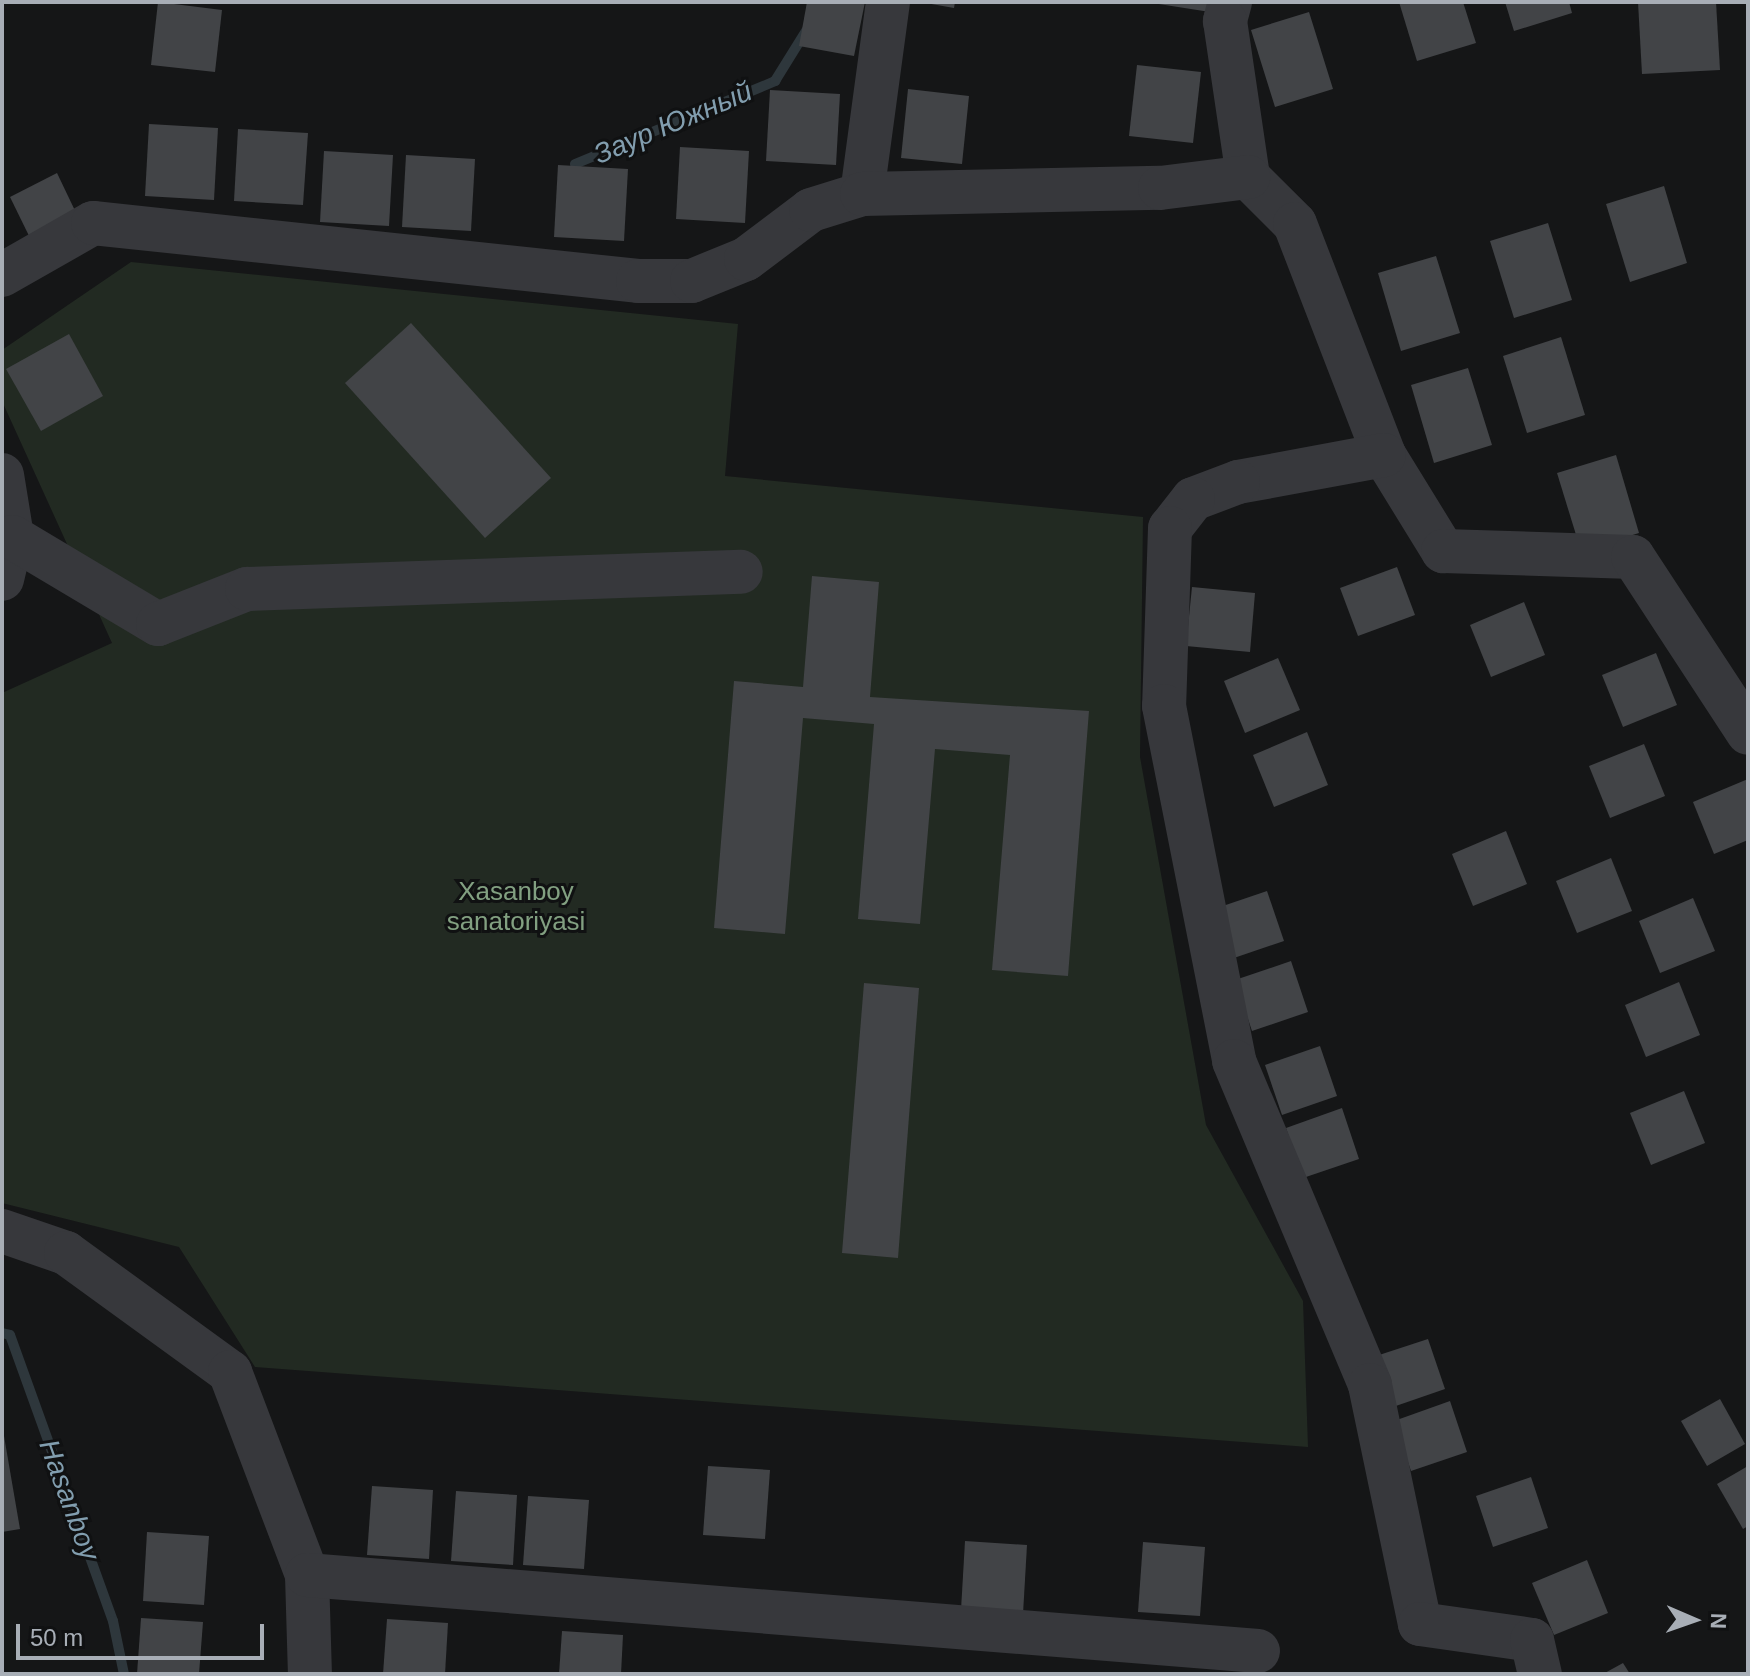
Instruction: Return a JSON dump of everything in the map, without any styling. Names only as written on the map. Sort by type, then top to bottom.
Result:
[{"type":"street","points":[[862,194],[888,2]]},
{"type":"street","points":[[1230,2],[1225,21],[1248,177],[1295,224],[1384,455],[1443,551],[1633,557],[1748,733]]},
{"type":"street","points":[[2,275],[93,223],[638,281],[692,281],[746,259],[811,210],[862,194],[1160,188],[1248,177]]},
{"type":"street","points":[[1384,455],[1238,482],[1193,499],[1170,528],[1164,706],[1234,1061],[1370,1385],[1420,1624],[1532,1640],[1540,1674]]},
{"type":"street","points":[[2,475],[12,537],[2,579]]},
{"type":"street","points":[[12,537],[158,624],[247,589],[741,572]]},
{"type":"street","points":[[2,1231],[66,1253],[230,1372],[307,1575],[310,1674]]},
{"type":"street","points":[[307,1575],[1258,1651]]},
{"type":"green space","name":"Xasanboy sanatoriyasi","points":[[131,262],[738,324],[725,476],[1143,517],[1140,757],[1206,1125],[1303,1301],[1308,1447],[255,1367],[179,1247],[2,1203],[2,693],[112,643],[2,401],[2,350]]},
{"type":"building","points":[[158,2],[222,10],[215,72],[151,65]]},
{"type":"building","points":[[807,2],[865,2],[854,56],[799,46]]},
{"type":"building","points":[[920,2],[955,2],[954,8]]},
{"type":"building","points":[[1146,2],[1211,2],[1210,12]]},
{"type":"building","points":[[1399,2],[1463,2],[1476,43],[1417,61]]},
{"type":"building","points":[[1505,2],[1569,2],[1572,13],[1514,31]]},
{"type":"building","points":[[1638,2],[1716,2],[1720,70],[1642,74]]},
{"type":"building","points":[[1309,12],[1333,89],[1275,107],[1251,30]]},
{"type":"building","points":[[1137,65],[1201,72],[1193,143],[1129,136]]},
{"type":"building","points":[[908,89],[969,96],[962,164],[901,158]]},
{"type":"building","points":[[770,90],[840,94],[836,165],[766,161]]},
{"type":"building","points":[[149,124],[218,128],[214,200],[145,196]]},
{"type":"building","points":[[238,129],[308,133],[303,205],[234,201]]},
{"type":"building","points":[[680,147],[749,151],[745,223],[676,219]]},
{"type":"building","points":[[324,151],[393,155],[389,226],[320,222]]},
{"type":"building","points":[[406,155],[475,159],[471,231],[402,227]]},
{"type":"building","points":[[558,165],[628,169],[624,241],[554,237]]},
{"type":"building","points":[[57,173],[79,219],[32,242],[10,197]]},
{"type":"building","points":[[1664,186],[1687,263],[1630,282],[1606,204]]},
{"type":"building","points":[[1548,223],[1572,300],[1514,318],[1490,241]]},
{"type":"building","points":[[1436,256],[1460,333],[1401,351],[1378,273]]},
{"type":"building","points":[[411,323],[551,478],[485,538],[345,383]]},
{"type":"building","points":[[69,334],[103,396],[41,431],[6,369]]},
{"type":"building","points":[[1561,337],[1585,415],[1527,433],[1503,356]]},
{"type":"building","points":[[1468,368],[1492,445],[1434,463],[1411,385]]},
{"type":"building","points":[[1616,455],[1639,533],[1581,551],[1557,473]]},
{"type":"building","points":[[1397,567],[1415,615],[1358,636],[1340,588]]},
{"type":"building","points":[[812,576],[879,582],[870,697],[1089,711],[1068,976],[992,970],[1010,755],[935,749],[920,924],[858,919],[874,724],[803,718],[785,934],[714,928],[734,681],[803,687]]},
{"type":"building","points":[[1192,587],[1255,593],[1250,652],[1186,646]]},
{"type":"building","points":[[1524,602],[1545,655],[1491,677],[1470,625]]},
{"type":"building","points":[[1656,653],[1677,705],[1623,727],[1602,675]]},
{"type":"building","points":[[1278,658],[1300,710],[1245,733],[1224,681]]},
{"type":"building","points":[[1307,732],[1328,785],[1274,807],[1253,755]]},
{"type":"building","points":[[1644,744],[1665,796],[1610,818],[1589,766]]},
{"type":"building","points":[[1748,779],[1748,840],[1714,854],[1693,802]]},
{"type":"building","points":[[1506,831],[1527,884],[1473,906],[1452,854]]},
{"type":"building","points":[[1611,858],[1632,911],[1577,933],[1556,881]]},
{"type":"building","points":[[1267,891],[1284,941],[1228,960],[1211,910]]},
{"type":"building","points":[[1693,898],[1715,951],[1660,973],[1639,921]]},
{"type":"building","points":[[1291,961],[1308,1012],[1252,1031],[1235,980]]},
{"type":"building","points":[[1679,982],[1700,1035],[1646,1057],[1625,1005]]},
{"type":"building","points":[[864,983],[919,988],[898,1258],[842,1253]]},
{"type":"building","points":[[1320,1046],[1337,1096],[1282,1115],[1265,1065]]},
{"type":"building","points":[[1684,1091],[1705,1143],[1651,1165],[1630,1113]]},
{"type":"building","points":[[1342,1108],[1359,1159],[1303,1178],[1286,1128]]},
{"type":"building","points":[[1428,1339],[1445,1389],[1390,1408],[1373,1357]]},
{"type":"building","points":[[1720,1399],[1745,1444],[1707,1466],[1681,1421]]},
{"type":"building","points":[[1450,1401],[1467,1452],[1411,1471],[1394,1421]]},
{"type":"building","points":[[2,1437],[20,1529],[2,1532]]},
{"type":"building","points":[[708,1466],[770,1470],[765,1539],[703,1535]]},
{"type":"building","points":[[1748,1466],[1748,1526],[1743,1529],[1717,1484]]},
{"type":"building","points":[[1531,1477],[1548,1528],[1493,1547],[1476,1496]]},
{"type":"building","points":[[372,1486],[433,1490],[429,1559],[367,1555]]},
{"type":"building","points":[[456,1491],[517,1495],[513,1565],[451,1561]]},
{"type":"building","points":[[528,1496],[589,1500],[584,1569],[523,1565]]},
{"type":"building","points":[[147,1532],[209,1536],[204,1605],[143,1601]]},
{"type":"building","points":[[965,1541],[1027,1545],[1023,1614],[961,1610]]},
{"type":"building","points":[[1143,1542],[1205,1547],[1200,1616],[1138,1612]]},
{"type":"building","points":[[1587,1560],[1608,1613],[1554,1635],[1532,1583]]},
{"type":"building","points":[[141,1618],[203,1622],[199,1674],[137,1674]]},
{"type":"building","points":[[387,1619],[448,1623],[445,1674],[383,1674]]},
{"type":"building","points":[[562,1631],[623,1635],[621,1674],[559,1674]]},
{"type":"building","points":[[1623,1663],[1630,1674],[1603,1674]]},
{"type":"waterway","name":"Заур Южный","points":[[575,164],[775,81],[806,31]]},
{"type":"waterway","name":"Hasanboy","points":[[2,1333],[10,1335],[113,1621],[124,1674]]}]
